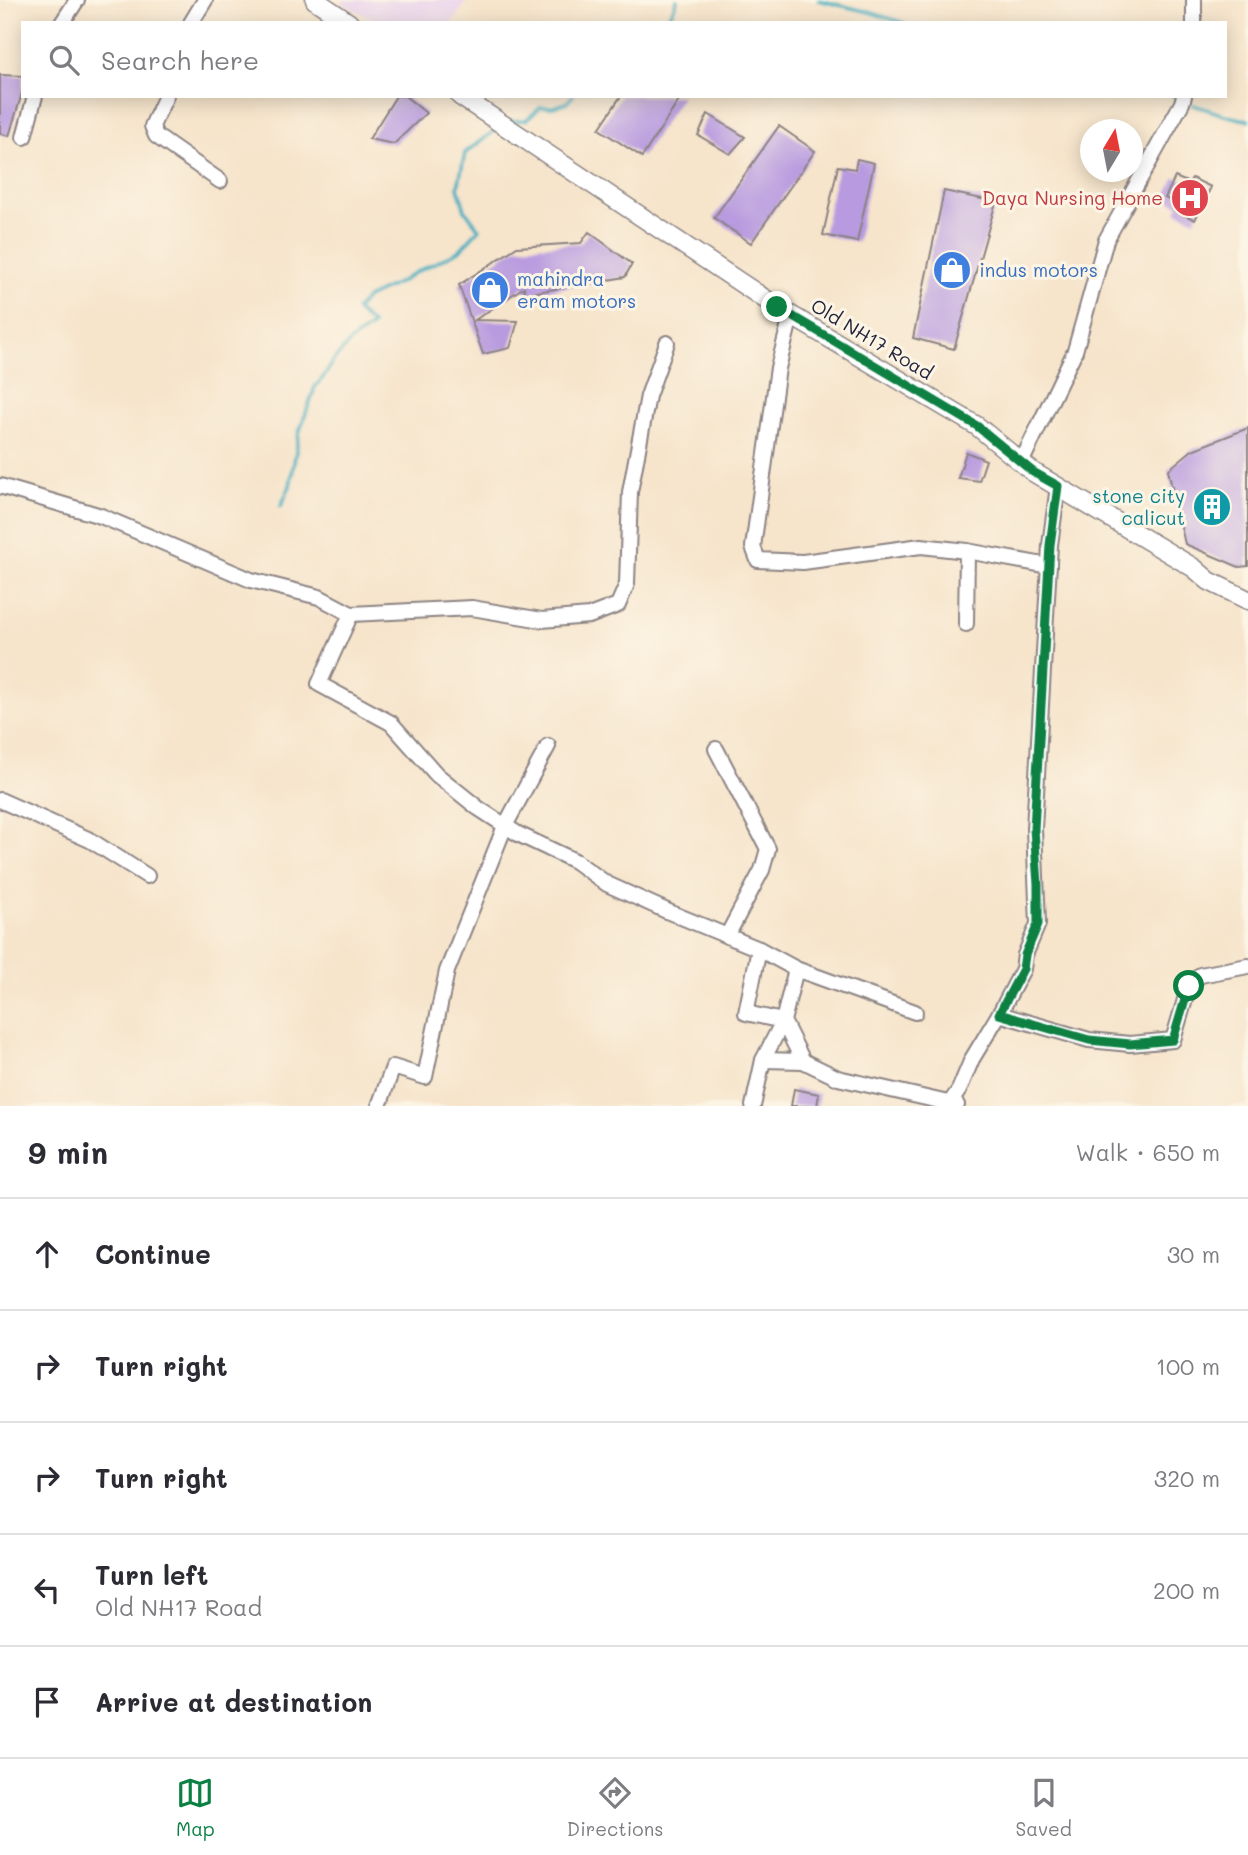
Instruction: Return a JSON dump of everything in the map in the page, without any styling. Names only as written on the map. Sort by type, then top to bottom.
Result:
[{"type":"main road","points":[[315,0],[346,21]]},
{"type":"main road","name":"Old NH17 Road","points":[[463,98],[791,316],[977,426],[1033,472],[1194,568],[1209,581],[1248,600]]},
{"type":"main road","name":"Old NH17 Road","points":[[1194,568],[1214,572],[1248,589]]},
{"type":"street","points":[[63,21],[77,0]]},
{"type":"street","points":[[192,21],[205,0]]},
{"type":"street","points":[[1194,0],[1194,21]]},
{"type":"street","points":[[24,137],[34,98]]},
{"type":"street","points":[[165,98],[152,126],[156,136],[219,181]]},
{"type":"street","points":[[1021,463],[1075,351],[1106,240],[1183,98]]},
{"type":"street","points":[[791,316],[778,368],[753,547],[758,560],[803,562],[920,546],[967,551],[1049,566]]},
{"type":"street","points":[[0,486],[101,516],[251,580],[319,597],[351,614],[472,608],[542,620],[589,616],[618,605],[627,584],[630,492],[648,396],[667,343]]},
{"type":"street","points":[[763,1060],[803,1061],[838,1078],[955,1105],[972,1059],[1023,969],[1025,955],[1038,924],[1034,829],[1049,566],[1058,486]]},
{"type":"street","points":[[966,624],[967,551]]},
{"type":"street","points":[[351,614],[318,684],[391,723],[437,775],[478,808],[518,834],[575,860],[607,884],[759,949],[796,969],[915,1012]]},
{"type":"street","points":[[379,1106],[393,1068],[425,1077],[447,971],[505,826],[548,746]]},
{"type":"street","points":[[716,749],[768,849],[762,870],[727,936]]},
{"type":"street","points":[[0,800],[90,841],[147,876]]},
{"type":"street","points":[[759,949],[746,1013],[783,1021]]},
{"type":"street","points":[[999,1014],[1089,1040],[1130,1044],[1173,1040],[1189,986],[1200,975],[1248,966]]},
{"type":"street","points":[[753,1106],[763,1060],[783,1021],[796,969]]},
{"type":"street","points":[[783,1021],[803,1061]]},
{"type":"shaded area","points":[[344,0],[467,0],[453,21],[376,21],[341,3]]},
{"type":"building","points":[[0,75],[21,76],[21,97],[9,136],[0,134]]},
{"type":"building","points":[[395,98],[407,98],[426,113],[394,144],[369,139]]},
{"type":"building","points":[[620,98],[681,98],[642,157],[599,129]]},
{"type":"building","points":[[708,114],[745,137],[730,154],[698,135]]},
{"type":"building","points":[[779,126],[815,151],[751,243],[714,218]]},
{"type":"building","points":[[857,159],[874,163],[857,242],[823,235],[838,166],[855,169]]},
{"type":"building","points":[[1175,177],[1189,183],[1192,178],[1211,187],[1195,220],[1176,211],[1179,205],[1165,198]]},
{"type":"building","name":"indus motors","points":[[944,191],[996,202],[954,349],[913,338]]},
{"type":"building","name":"mahindra eram motors","points":[[589,232],[632,264],[625,277],[525,294],[524,287],[475,320],[518,321],[510,348],[483,354],[459,285],[517,247],[581,243]]},
{"type":"building","name":"stone city calicut","points":[[1248,428],[1248,566],[1239,567],[1185,544],[1168,470],[1192,450]]},
{"type":"building","points":[[966,452],[986,460],[979,481],[958,478]]},
{"type":"building","points":[[794,1089],[819,1094],[817,1106],[791,1106]]},
{"type":"waterway","points":[[665,21],[677,0]]},
{"type":"waterway","points":[[818,0],[898,21]]},
{"type":"waterway","points":[[510,121],[526,120],[541,107],[553,107],[566,103],[571,98]]},
{"type":"waterway","points":[[1193,105],[1248,120]]},
{"type":"waterway","points":[[281,506],[290,486],[299,433],[315,387],[352,340],[373,325],[356,310],[367,298],[459,251],[479,229],[465,210],[458,187],[465,153],[494,131]]},
{"type":"place","name":"Daya Nursing Home","points":[[1190,198]]},
{"type":"place","name":"indus motors","points":[[952,270]]},
{"type":"place","name":"mahindra eram motors","points":[[490,290]]},
{"type":"place","name":"stone city calicut","points":[[1212,507]]},
{"type":"route","points":[[777,307],[977,426],[1033,472],[1058,486],[1050,545],[1034,829],[1038,924],[1025,955],[1023,969],[999,1014],[1089,1040],[1130,1044],[1173,1040],[1189,986]]}]
